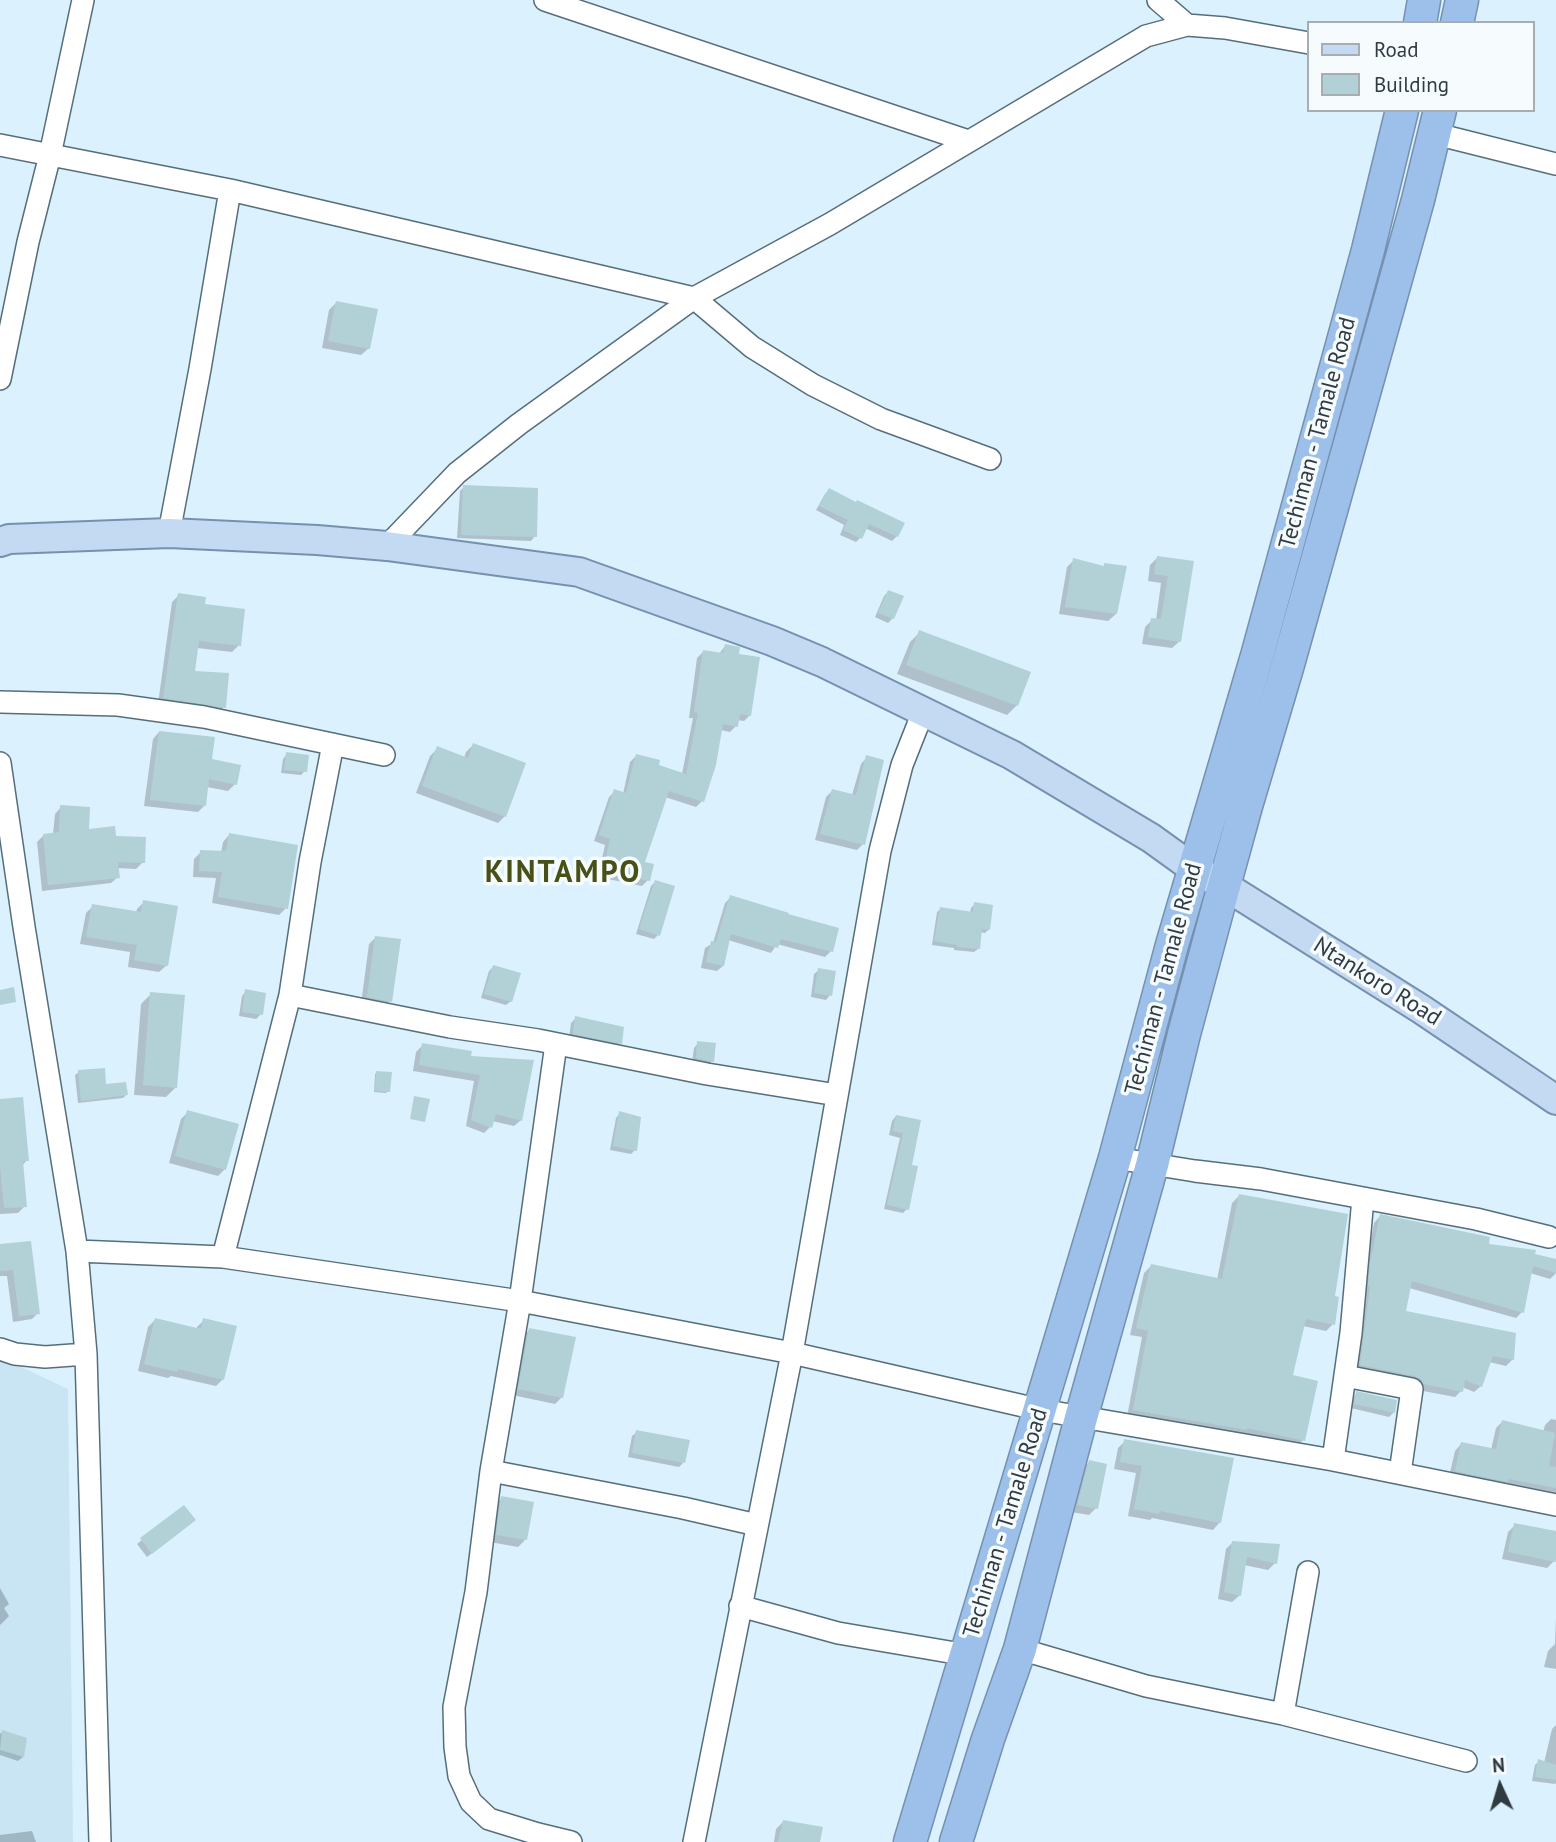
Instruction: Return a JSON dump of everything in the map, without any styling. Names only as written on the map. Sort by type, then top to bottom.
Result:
[{"type":"highway","points":[[1420,21],[1424,0]]},
{"type":"highway","points":[[1457,21],[1462,0]]},
{"type":"highway","points":[[1400,117],[1438,122]]},
{"type":"highway","name":"Techiman - Tamale Road","points":[[910,1842],[1115,1158],[1172,945],[1261,643],[1368,250],[1400,117]]},
{"type":"highway","name":"Techiman - Tamale Road","points":[[956,1842],[1020,1649],[1152,1165],[1184,1034],[1246,806],[1287,668],[1438,122]]},
{"type":"highway","points":[[1081,1274],[1120,1280]]},
{"type":"main road","name":"Ntankoro Road","points":[[0,542],[9,539],[169,533],[387,546],[579,572],[772,641],[822,662],[1012,755],[1151,838],[1194,869],[1421,1009],[1556,1100]]},
{"type":"street","points":[[0,379],[83,0]]},
{"type":"street","points":[[545,0],[968,141]]},
{"type":"street","points":[[1158,0],[1187,25]]},
{"type":"street","points":[[387,546],[457,473],[519,424],[694,298],[830,224],[1146,36],[1187,25],[1225,28],[1308,43]]},
{"type":"street","points":[[1438,122],[1556,164]]},
{"type":"street","points":[[0,145],[230,190],[694,298],[752,347],[813,385],[881,419],[990,459]]},
{"type":"street","points":[[169,533],[230,190]]},
{"type":"street","points":[[0,702],[130,707],[204,717],[384,755]]},
{"type":"street","points":[[694,1842],[792,1353],[880,851],[902,765],[923,712]]},
{"type":"street","points":[[223,1257],[289,995],[310,862],[333,744]]},
{"type":"street","points":[[0,763],[77,1251],[86,1354],[100,1842]]},
{"type":"street","points":[[289,995],[707,1074],[837,1094]]},
{"type":"street","points":[[556,1044],[520,1301],[491,1471],[475,1592],[454,1707],[459,1776],[471,1802],[488,1819],[571,1842]]},
{"type":"street","points":[[1115,1158],[1261,1179],[1476,1219],[1549,1237]]},
{"type":"street","points":[[1333,1460],[1351,1333],[1363,1198]]},
{"type":"street","points":[[77,1251],[223,1257],[520,1301],[792,1353],[1081,1418],[1333,1460],[1556,1505]]},
{"type":"street","points":[[0,1349],[15,1354],[45,1357],[86,1354]]},
{"type":"street","points":[[1345,1376],[1412,1389],[1400,1474]]},
{"type":"street","points":[[491,1471],[757,1525]]},
{"type":"street","points":[[1283,1714],[1308,1572]]},
{"type":"street","points":[[740,1606],[838,1633],[967,1655]]},
{"type":"street","points":[[1020,1649],[1146,1686],[1283,1714],[1466,1761]]},
{"type":"shaded area","points":[[0,1357],[68,1389],[73,1842],[0,1842]]},
{"type":"building","points":[[336,301],[378,309],[370,349],[328,341]]},
{"type":"building","points":[[463,485],[538,488],[537,537],[461,535]]},
{"type":"building","points":[[829,488],[905,523],[898,537],[869,524],[862,539],[843,530],[848,520],[819,506]]},
{"type":"building","points":[[1157,556],[1194,561],[1181,642],[1148,637],[1151,618],[1161,619],[1168,576],[1154,574]]},
{"type":"building","points":[[1073,558],[1104,566],[1104,563],[1127,566],[1117,614],[1065,607]]},
{"type":"building","points":[[888,590],[904,596],[894,619],[878,613]]},
{"type":"building","points":[[178,593],[206,597],[205,604],[245,609],[241,646],[199,641],[195,671],[229,673],[226,708],[163,698]]},
{"type":"building","points":[[919,630],[1031,672],[1018,706],[906,665]]},
{"type":"building","points":[[725,644],[740,647],[739,654],[760,657],[751,716],[740,714],[738,727],[723,724],[716,765],[704,802],[669,791],[645,862],[654,864],[650,881],[603,872],[610,839],[599,835],[614,789],[626,793],[636,754],[660,760],[659,765],[686,774],[698,713],[694,712],[703,650],[723,653]]},
{"type":"building","points":[[159,731],[215,737],[212,759],[241,765],[237,785],[209,779],[206,806],[150,800]]},
{"type":"building","points":[[473,743],[526,763],[506,817],[422,786],[437,746],[468,758]]},
{"type":"building","points":[[286,752],[309,755],[307,772],[284,770]]},
{"type":"building","points":[[866,755],[884,760],[865,845],[820,834],[832,789],[856,795]]},
{"type":"building","points":[[60,805],[90,807],[89,829],[115,826],[116,836],[146,837],[145,863],[118,862],[120,878],[48,885],[43,834],[59,832]]},
{"type":"building","points":[[229,833],[298,845],[288,909],[218,897],[222,872],[199,871],[200,850],[226,851]]},
{"type":"building","points":[[655,880],[675,886],[660,936],[639,929]]},
{"type":"building","points":[[730,895],[839,928],[833,952],[781,939],[778,948],[731,934],[724,966],[706,962],[711,941],[716,942]]},
{"type":"building","points":[[143,900],[178,906],[168,966],[134,960],[137,945],[86,937],[92,904],[141,912]]},
{"type":"building","points":[[974,902],[993,905],[990,930],[982,929],[980,949],[934,941],[940,907],[973,912]]},
{"type":"building","points":[[375,936],[401,939],[392,1002],[367,997]]},
{"type":"building","points":[[493,965],[521,973],[512,1002],[484,994]]},
{"type":"building","points":[[818,968],[836,971],[832,996],[814,993]]},
{"type":"building","points":[[14,987],[16,1002],[0,1005],[0,990]]},
{"type":"building","points":[[245,989],[266,993],[263,1015],[242,1012]]},
{"type":"building","points":[[150,992],[185,995],[177,1088],[143,1085]]},
{"type":"building","points":[[575,1016],[624,1027],[622,1044],[573,1034]]},
{"type":"building","points":[[697,1041],[716,1043],[714,1062],[696,1058]]},
{"type":"building","points":[[422,1043],[472,1051],[471,1056],[534,1060],[522,1121],[496,1114],[492,1128],[471,1120],[480,1075],[419,1065]]},
{"type":"building","points":[[105,1068],[106,1084],[126,1082],[128,1095],[81,1101],[78,1070]]},
{"type":"building","points":[[376,1071],[392,1072],[390,1092],[375,1091]]},
{"type":"building","points":[[414,1096],[430,1099],[425,1122],[410,1119]]},
{"type":"building","points":[[23,1097],[29,1161],[23,1161],[27,1207],[4,1208],[0,1164],[0,1099]]},
{"type":"building","points":[[187,1110],[239,1124],[226,1170],[175,1156]]},
{"type":"building","points":[[619,1111],[641,1117],[637,1151],[613,1146]]},
{"type":"building","points":[[896,1115],[921,1120],[912,1165],[918,1166],[909,1210],[887,1205],[903,1133],[893,1131]]},
{"type":"building","points":[[1239,1194],[1348,1214],[1335,1296],[1339,1297],[1335,1325],[1306,1319],[1293,1375],[1318,1381],[1305,1441],[1247,1428],[1133,1410],[1148,1331],[1136,1328],[1151,1264],[1222,1279]]},
{"type":"building","points":[[1380,1214],[1490,1237],[1489,1244],[1536,1250],[1535,1254],[1556,1259],[1556,1273],[1533,1266],[1524,1313],[1412,1281],[1406,1311],[1516,1333],[1514,1360],[1493,1356],[1482,1387],[1465,1380],[1463,1392],[1424,1384],[1415,1376],[1360,1365],[1370,1287],[1370,1263]]},
{"type":"building","points":[[31,1241],[40,1314],[19,1316],[13,1270],[0,1271],[0,1244]]},
{"type":"building","points":[[155,1318],[201,1329],[203,1318],[237,1326],[224,1380],[144,1364]]},
{"type":"building","points":[[529,1328],[576,1337],[563,1398],[518,1389]]},
{"type":"building","points":[[1356,1391],[1397,1400],[1395,1413],[1354,1404]]},
{"type":"building","points":[[1502,1420],[1555,1433],[1549,1466],[1556,1467],[1556,1488],[1455,1471],[1461,1442],[1496,1449]]},
{"type":"building","points":[[636,1430],[690,1440],[685,1463],[632,1453]]},
{"type":"building","points":[[1124,1439],[1234,1458],[1221,1523],[1160,1511],[1159,1514],[1134,1509],[1142,1466],[1120,1462]]},
{"type":"building","points":[[1089,1460],[1107,1464],[1098,1509],[1077,1505]]},
{"type":"building","points":[[501,1496],[534,1502],[527,1540],[496,1535]]},
{"type":"building","points":[[184,1505],[196,1520],[152,1554],[140,1538]]},
{"type":"building","points":[[1514,1523],[1556,1531],[1556,1562],[1508,1552]]},
{"type":"building","points":[[1232,1541],[1280,1544],[1277,1564],[1247,1557],[1241,1596],[1224,1592]]},
{"type":"building","points":[[2,1730],[27,1738],[24,1757],[0,1750]]},
{"type":"building","points":[[1538,1759],[1556,1765],[1556,1780],[1535,1777]]},
{"type":"building","points":[[783,1820],[823,1827],[820,1842],[778,1842]]},
{"type":"district","name":"KINTAMPO","points":[[563,873]]}]
